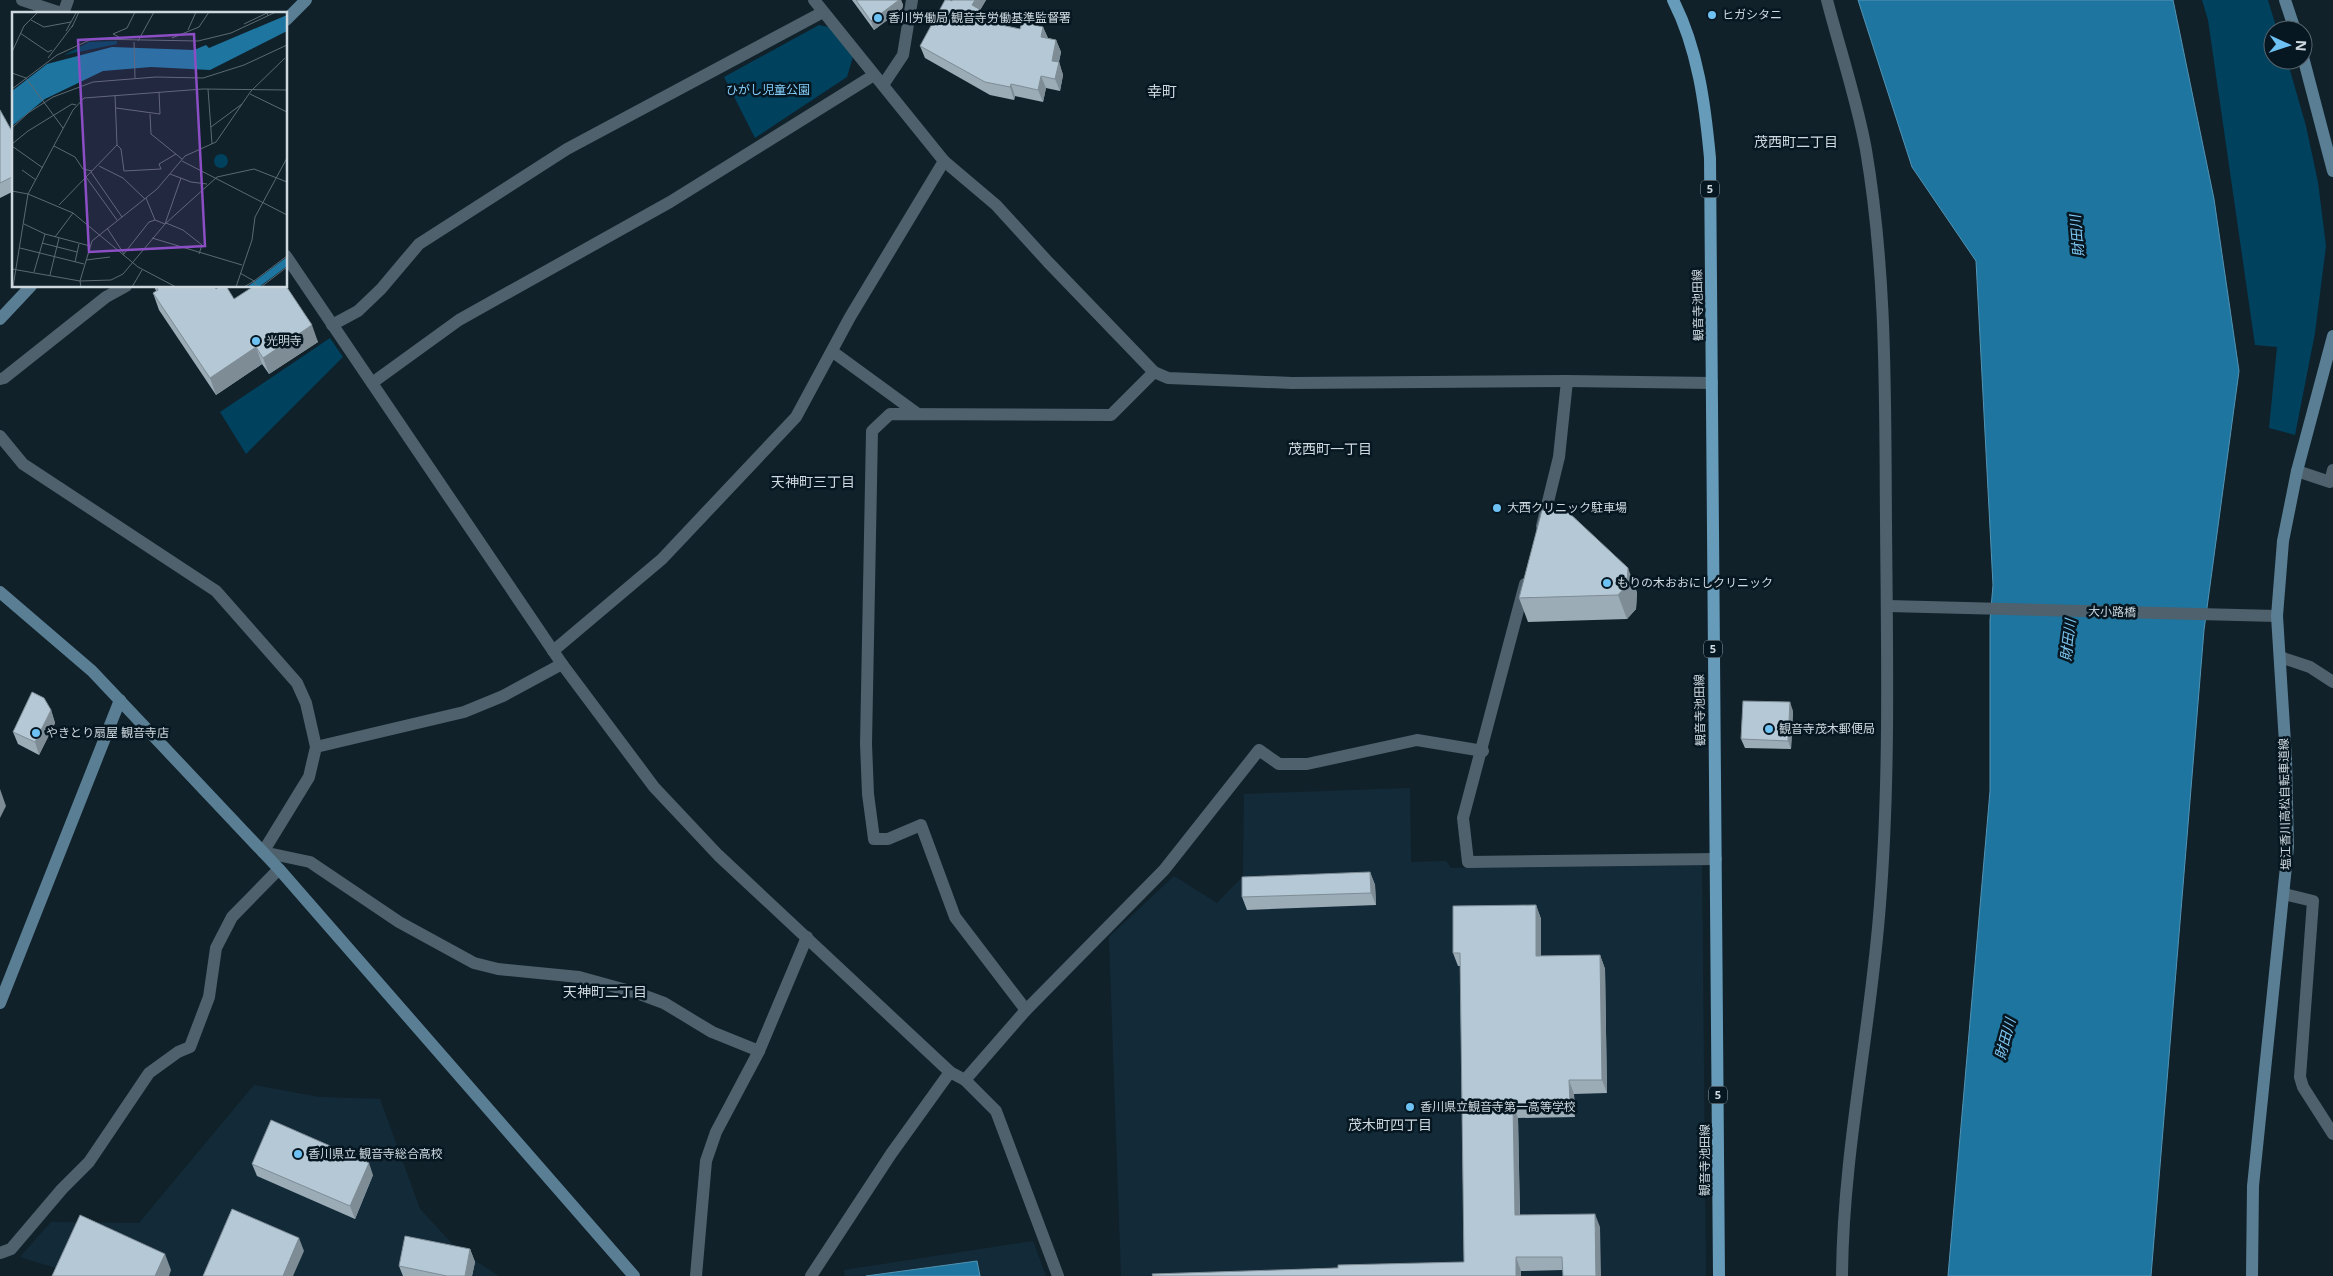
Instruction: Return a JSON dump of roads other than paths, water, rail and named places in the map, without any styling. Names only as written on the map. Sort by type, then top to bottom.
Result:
[{"type":"main road","name":"観音寺池田線","points":[[1672,0],[1690,42],[1699,75],[1706,115],[1710,158],[1719,1276]]},
{"type":"street","points":[[22,0],[58,12]]},
{"type":"street","points":[[288,18],[306,0]]},
{"type":"street","points":[[814,0],[944,162],[996,205],[1154,372],[1168,378],[1292,384],[1567,381],[1712,383]]},
{"type":"street","points":[[883,85],[903,55],[912,0]]},
{"type":"street","points":[[1827,0],[1866,148],[1880,251],[1884,317],[1888,606],[1884,837],[1880,907],[1846,1197],[1842,1276]]},
{"type":"street","points":[[2285,0],[2292,20]]},
{"type":"street","points":[[332,325],[358,310],[375,294],[419,244],[543,164],[823,12]]},
{"type":"street","points":[[2306,70],[2333,171]]},
{"type":"street","points":[[372,383],[459,320],[670,202],[874,75]]},
{"type":"street","points":[[553,650],[662,559],[796,417],[833,352],[850,317],[944,162]]},
{"type":"street","points":[[288,259],[562,664],[654,787],[718,855],[808,936],[950,1072],[964,1080],[996,1111],[1058,1276]]},
{"type":"street","points":[[0,319],[29,288]]},
{"type":"street","points":[[0,379],[4,378],[106,297],[122,288]]},
{"type":"street","name":"塩江香川高松自転車道線","points":[[2252,1276],[2253,1186],[2288,847],[2277,616],[2283,540],[2297,471],[2333,336]]},
{"type":"street","points":[[833,352],[918,414]]},
{"type":"street","points":[[1026,1010],[955,917],[921,825],[888,839],[874,839],[868,794],[866,744],[872,432],[890,414],[1111,415],[1154,372]]},
{"type":"street","points":[[1539,534],[1559,456],[1567,381]]},
{"type":"street","points":[[0,436],[23,464],[216,591],[298,683],[306,703],[316,747],[309,777],[264,852]]},
{"type":"street","points":[[2297,471],[2330,482],[2333,470]]},
{"type":"street","points":[[1529,571],[1512,626],[1483,750],[1463,818],[1468,862],[1716,859]]},
{"type":"street","points":[[0,592],[92,671],[264,852],[634,1276]]},
{"type":"street","name":"大小路橋","points":[[1888,606],[2277,616]]},
{"type":"street","points":[[2280,657],[2310,666],[2333,682]]},
{"type":"street","points":[[316,747],[464,712],[503,696],[562,664]]},
{"type":"street","points":[[0,1003],[120,700]]},
{"type":"street","points":[[964,1080],[1026,1010],[1164,870],[1259,750],[1279,764],[1307,764],[1418,740],[1483,750]]},
{"type":"street","points":[[264,852],[310,862],[399,922],[474,963],[498,969],[579,977],[637,992],[664,1003],[712,1032],[758,1051]]},
{"type":"street","points":[[0,1253],[11,1249],[62,1189],[89,1162],[149,1073],[178,1052],[190,1047],[209,997],[216,948],[232,917],[279,869]]},
{"type":"street","points":[[2284,894],[2313,901],[2300,1077],[2303,1086],[2333,1134]]},
{"type":"street","points":[[696,1276],[706,1161],[716,1132],[758,1051],[808,936]]},
{"type":"street","points":[[811,1276],[891,1154],[950,1072]]},
{"type":"water","name":"財田川","points":[[1858,0],[2173,0],[2214,199],[2239,371],[2204,630],[2151,1276],[1948,1276],[1990,791],[1990,620],[1993,585],[1976,261],[1912,167]]},
{"type":"water","points":[[977,1261],[980,1276],[866,1276]]},
{"type":"place","name":"ヒガシタニ","points":[[1712,15]]},
{"type":"place","name":"香川労働局 観音寺労働基準監督署","points":[[878,18]]},
{"type":"place","name":"光明寺","points":[[256,341]]},
{"type":"place","name":"大西クリニック駐車場","points":[[1497,508]]},
{"type":"place","name":"もりの木おおにしクリニック","points":[[1607,583]]},
{"type":"place","name":"観音寺茂木郵便局","points":[[1769,729]]},
{"type":"place","name":"やきとり扇屋 観音寺店","points":[[36,733]]},
{"type":"place","name":"香川県立観音寺第一高等学校","points":[[1410,1107]]},
{"type":"place","name":"香川県立 観音寺総合高校","points":[[298,1154]]},
{"type":"district","name":"幸町","points":[[1162,92]]},
{"type":"district","name":"茂西町二丁目","points":[[1796,142]]},
{"type":"district","name":"茂西町一丁目","points":[[1330,449]]},
{"type":"district","name":"天神町三丁目","points":[[813,482]]},
{"type":"district","name":"天神町二丁目","points":[[605,992]]},
{"type":"district","name":"茂木町四丁目","points":[[1390,1125]]},
{"type":"park label","name":"ひがし児童公園","points":[[768,90]]}]
